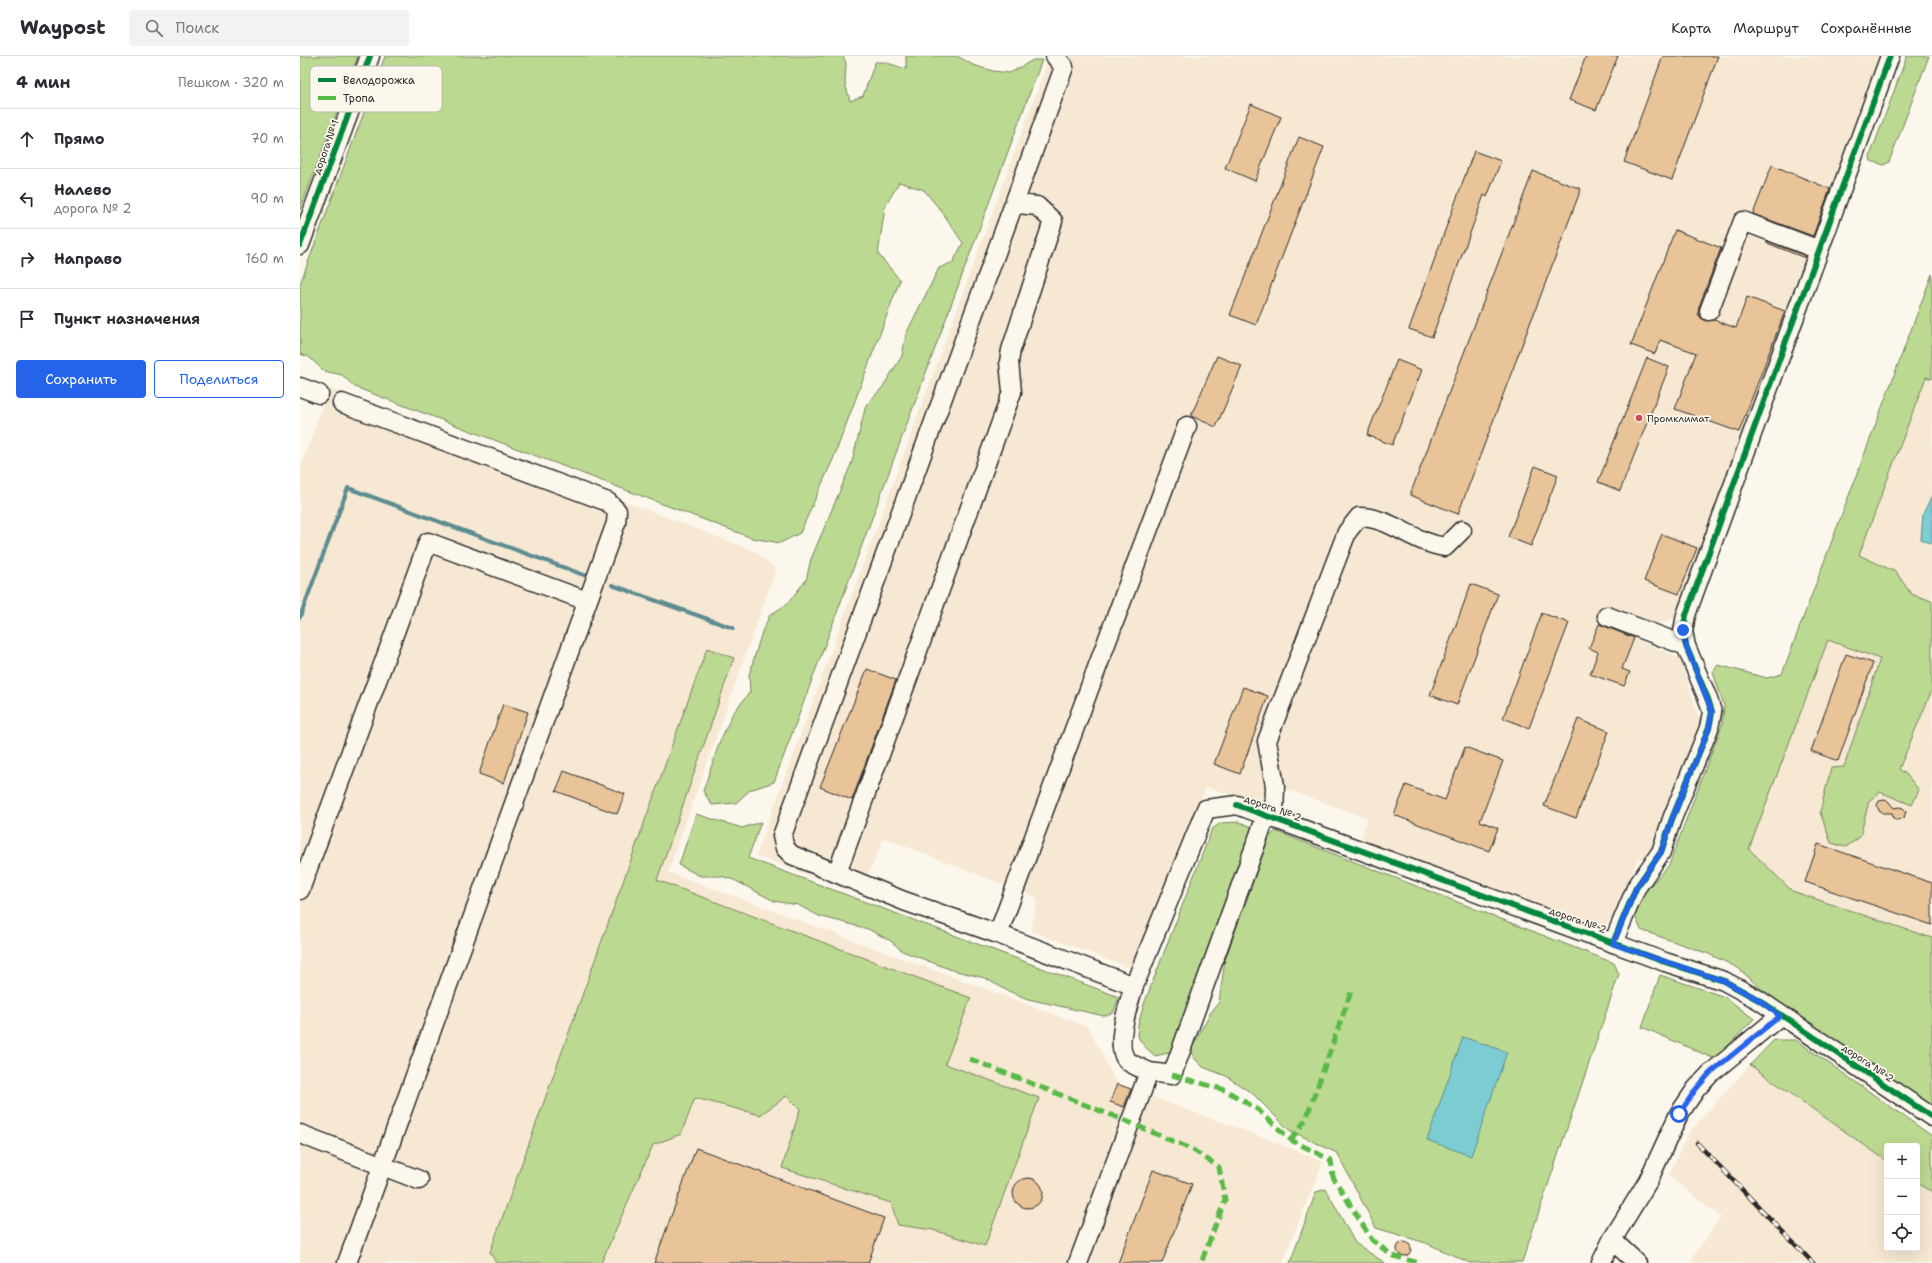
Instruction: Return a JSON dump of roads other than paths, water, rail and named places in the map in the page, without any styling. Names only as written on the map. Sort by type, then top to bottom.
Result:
[{"type":"street","name":"дорога № 1","points":[[366,66],[370,56]]},
{"type":"street","points":[[1055,56],[1064,67],[782,836],[785,848],[792,855],[904,901],[998,934],[1134,986],[1122,1033],[1122,1050],[1128,1062],[1149,1072],[1172,1075],[1270,818],[1275,786],[1266,741],[1347,532],[1359,517],[1371,517],[1432,545],[1445,547],[1462,530]]},
{"type":"street","points":[[1613,944],[1636,888],[1661,852],[1672,819],[1709,728],[1712,712],[1686,646],[1683,630],[1686,615],[1890,56]]},
{"type":"street","name":"дорога № 1","points":[[300,245],[349,112]]},
{"type":"street","points":[[837,873],[1012,392],[1009,362],[1011,350],[1053,221],[1037,206],[1018,204],[1012,209]]},
{"type":"street","points":[[1709,311],[1743,221],[1819,250]]},
{"type":"street","points":[[300,387],[319,394]]},
{"type":"street","points":[[342,403],[608,502],[617,511],[616,523],[347,1263]]},
{"type":"street","points":[[998,934],[1187,426]]},
{"type":"street","points":[[300,890],[428,542],[587,601]]},
{"type":"street","points":[[1607,616],[1686,646]]},
{"type":"street","name":"дорога № 2","points":[[1134,986],[1206,808],[1237,805],[1613,944],[1724,981],[1759,1000],[1780,1016],[1932,1117]]},
{"type":"street","points":[[1601,1263],[1612,1240],[1648,1180],[1679,1114],[1696,1089],[1710,1073],[1780,1016]]},
{"type":"street","points":[[1078,1263],[1149,1072]]},
{"type":"street","points":[[300,1134],[419,1180]]},
{"type":"street","points":[[1612,1240],[1637,1263]]},
{"type":"water","points":[[1932,495],[1932,544],[1921,539],[1923,514]]},
{"type":"water","points":[[1463,1037],[1507,1052],[1471,1156],[1427,1140]]},
{"type":"waterway","points":[[300,617],[348,488],[584,575]]},
{"type":"waterway","points":[[612,585],[733,628]]},
{"type":"railway","points":[[1697,1143],[1813,1263]]},
{"type":"place","name":"Промклимат","points":[[1639,418]]}]
